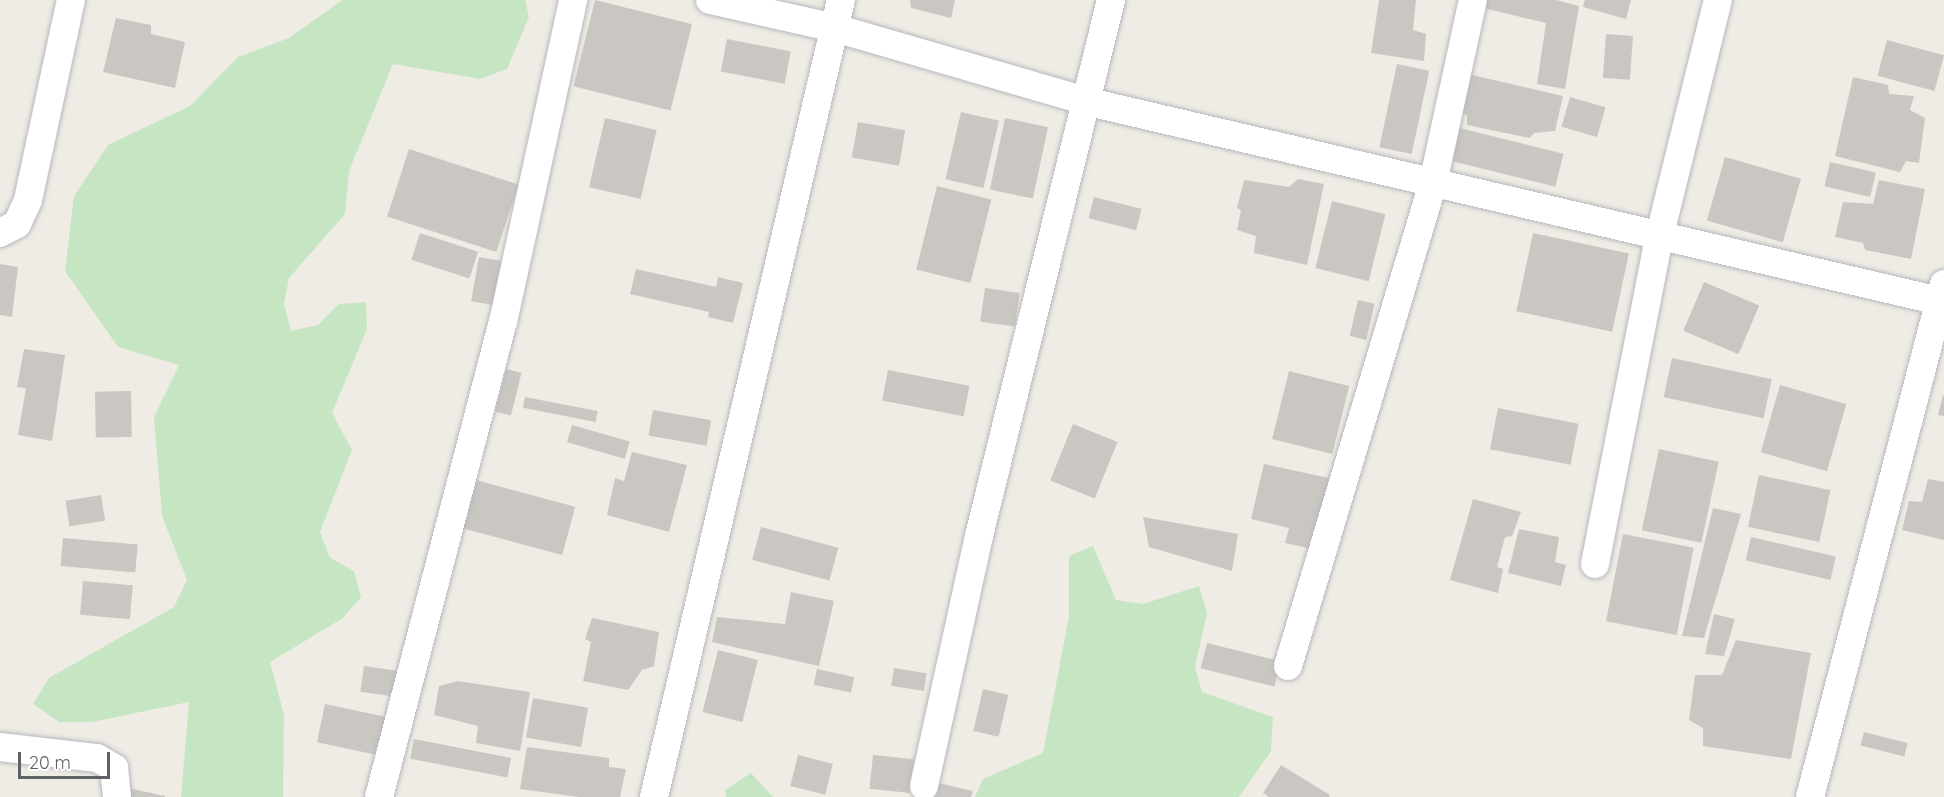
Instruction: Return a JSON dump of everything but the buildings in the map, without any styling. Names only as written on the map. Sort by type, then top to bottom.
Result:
[{"type":"street","points":[[0,233],[17,224],[28,200],[71,0]]},
{"type":"street","points":[[379,797],[503,322],[573,0]]},
{"type":"street","points":[[710,0],[835,28],[1089,102],[1432,183],[1943,296],[1810,797]]},
{"type":"street","points":[[654,797],[841,0]]},
{"type":"street","points":[[924,786],[979,536],[1089,102],[1111,0]]},
{"type":"street","points":[[1288,666],[1432,183],[1473,0]]},
{"type":"street","points":[[1595,564],[1660,234],[1718,0]]},
{"type":"street","points":[[0,747],[98,758],[114,768],[117,797]]},
{"type":"green space","points":[[342,0],[525,0],[529,17],[507,69],[480,79],[393,64],[349,171],[345,214],[289,278],[284,304],[291,331],[318,325],[339,304],[366,302],[367,329],[332,413],[352,450],[320,532],[330,558],[354,571],[361,597],[343,618],[270,662],[284,715],[283,797],[181,797],[189,702],[92,722],[59,722],[33,704],[49,678],[174,607],[187,580],[162,516],[154,417],[179,365],[118,347],[65,271],[74,196],[108,145],[190,106],[238,57],[289,38]]},
{"type":"green space","points":[[1093,546],[1116,600],[1143,604],[1199,586],[1207,613],[1195,667],[1202,692],[1273,717],[1271,751],[1239,797],[975,797],[983,779],[1043,753],[1069,616],[1069,556]]},
{"type":"green space","points":[[751,773],[773,797],[726,797],[725,790]]}]
